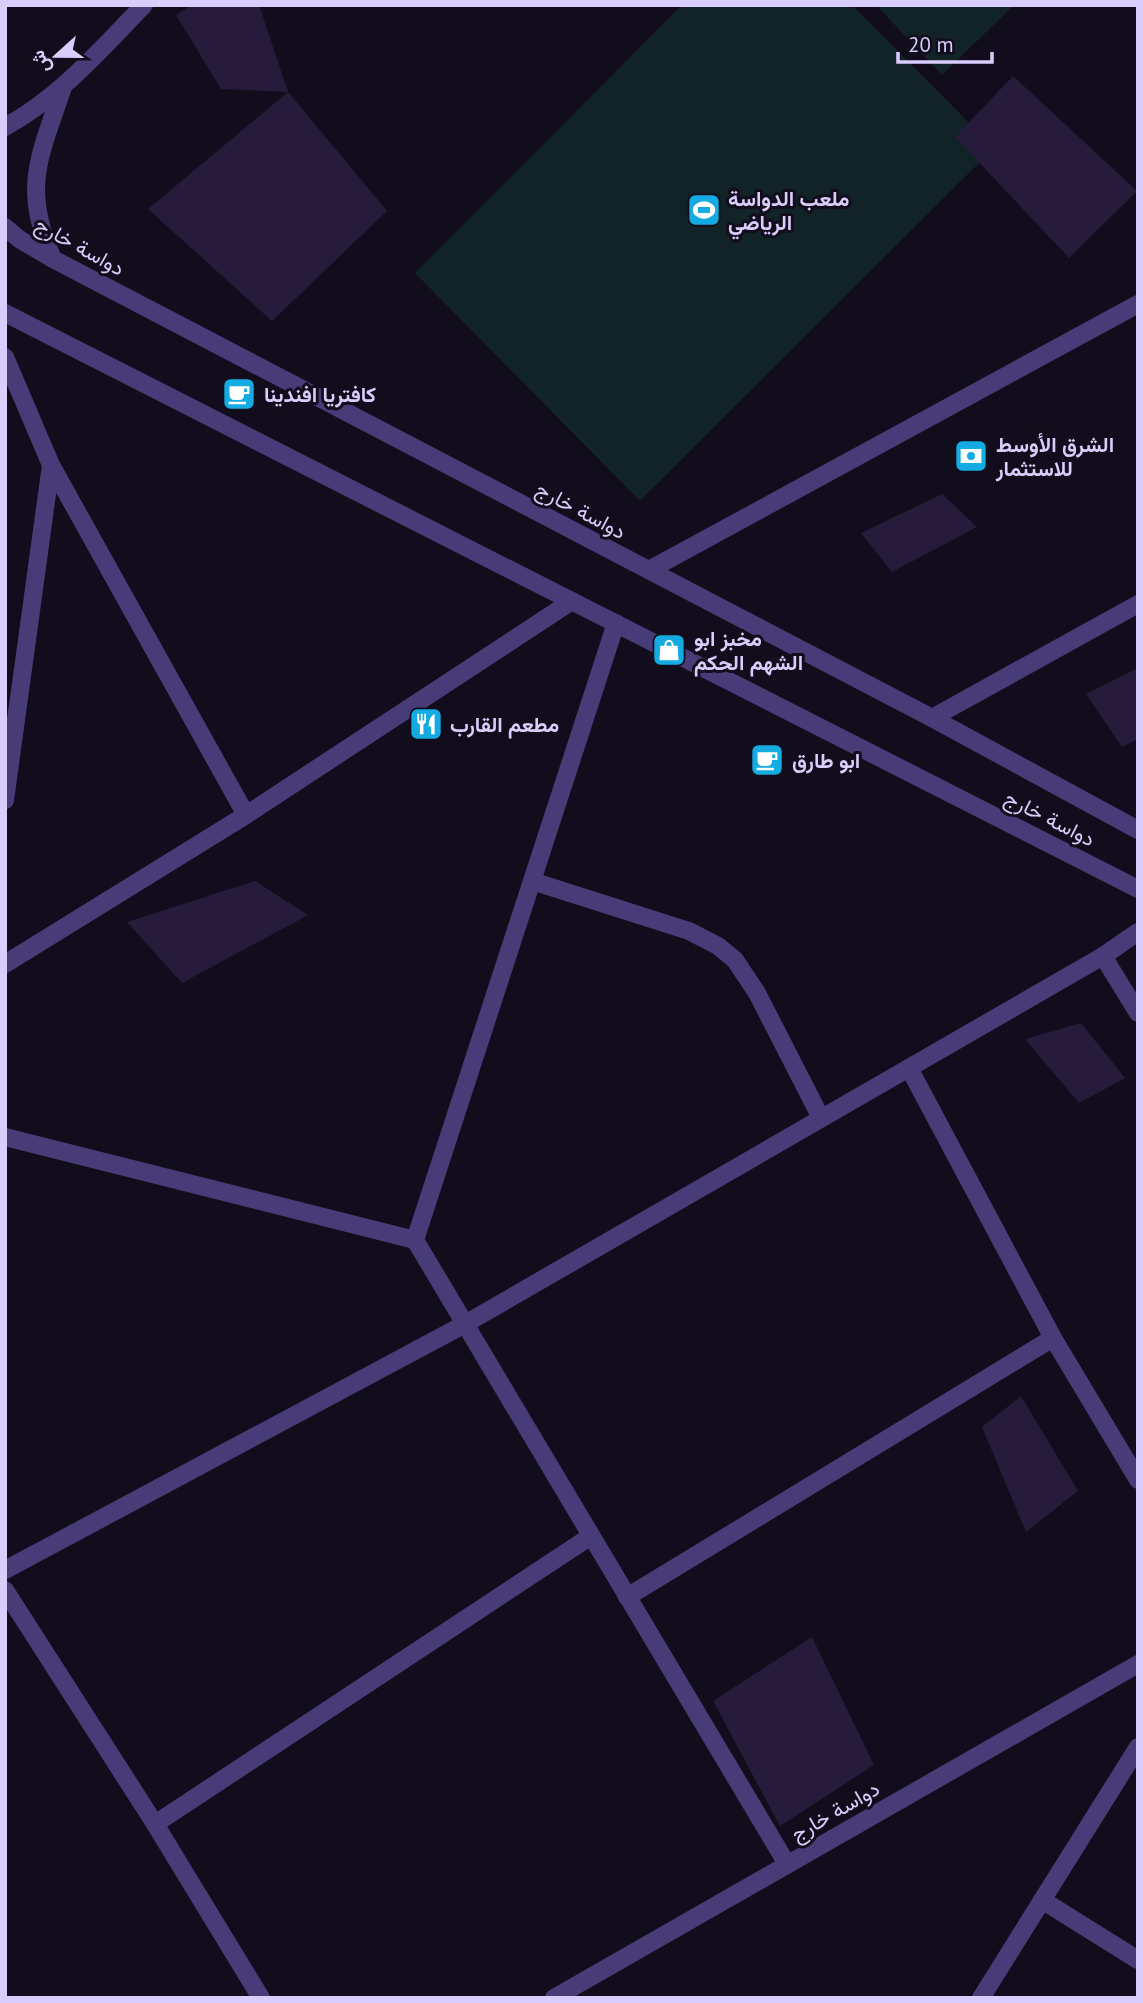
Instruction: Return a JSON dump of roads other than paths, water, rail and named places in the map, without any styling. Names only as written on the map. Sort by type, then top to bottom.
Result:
[{"type":"street","points":[[5,127],[43,104],[64,87],[144,5]]},
{"type":"street","points":[[53,259],[41,233],[35,205],[35,177],[64,87]]},
{"type":"street","name":"دواسة خارج","points":[[5,228],[53,259],[932,718],[1138,830]]},
{"type":"street","points":[[649,570],[1138,304]]},
{"type":"street","name":"دواسة خارج","points":[[5,313],[1138,889]]},
{"type":"street","points":[[5,357],[51,465],[246,815]]},
{"type":"street","points":[[5,800],[51,465]]},
{"type":"street","points":[[5,964],[246,815],[572,601]]},
{"type":"street","points":[[932,718],[1138,604]]},
{"type":"street","points":[[415,1240],[616,623]]},
{"type":"street","points":[[532,881],[688,931],[718,946],[736,960],[757,993],[821,1118]]},
{"type":"street","points":[[5,1570],[465,1324],[1103,956],[1138,932]]},
{"type":"street","points":[[1103,956],[1138,1013]]},
{"type":"street","points":[[909,1068],[1053,1338],[1138,1480]]},
{"type":"street","points":[[5,1138],[415,1240],[787,1864]]},
{"type":"street","points":[[627,1597],[1053,1338]]},
{"type":"street","points":[[155,1825],[591,1535]]},
{"type":"street","points":[[5,1590],[155,1825],[261,1998]]},
{"type":"street","name":"دواسة خارج","points":[[554,1998],[1138,1664]]},
{"type":"street","points":[[981,1998],[1042,1900],[1131,1771],[1138,1747]]},
{"type":"street","points":[[1042,1900],[1138,1960]]},
{"type":"place","name":"ملعب الدواسة الرياضي","points":[[704,210]]},
{"type":"place","name":"كافتريا افندينا","points":[[239,394]]},
{"type":"place","name":"الشرق الأوسط للاستثمار","points":[[971,456]]},
{"type":"place","name":"مخبز ابو الشهم الحكم","points":[[669,650]]},
{"type":"place","name":"مطعم القارب","points":[[426,724]]},
{"type":"place","name":"ابو طارق","points":[[767,760]]}]
